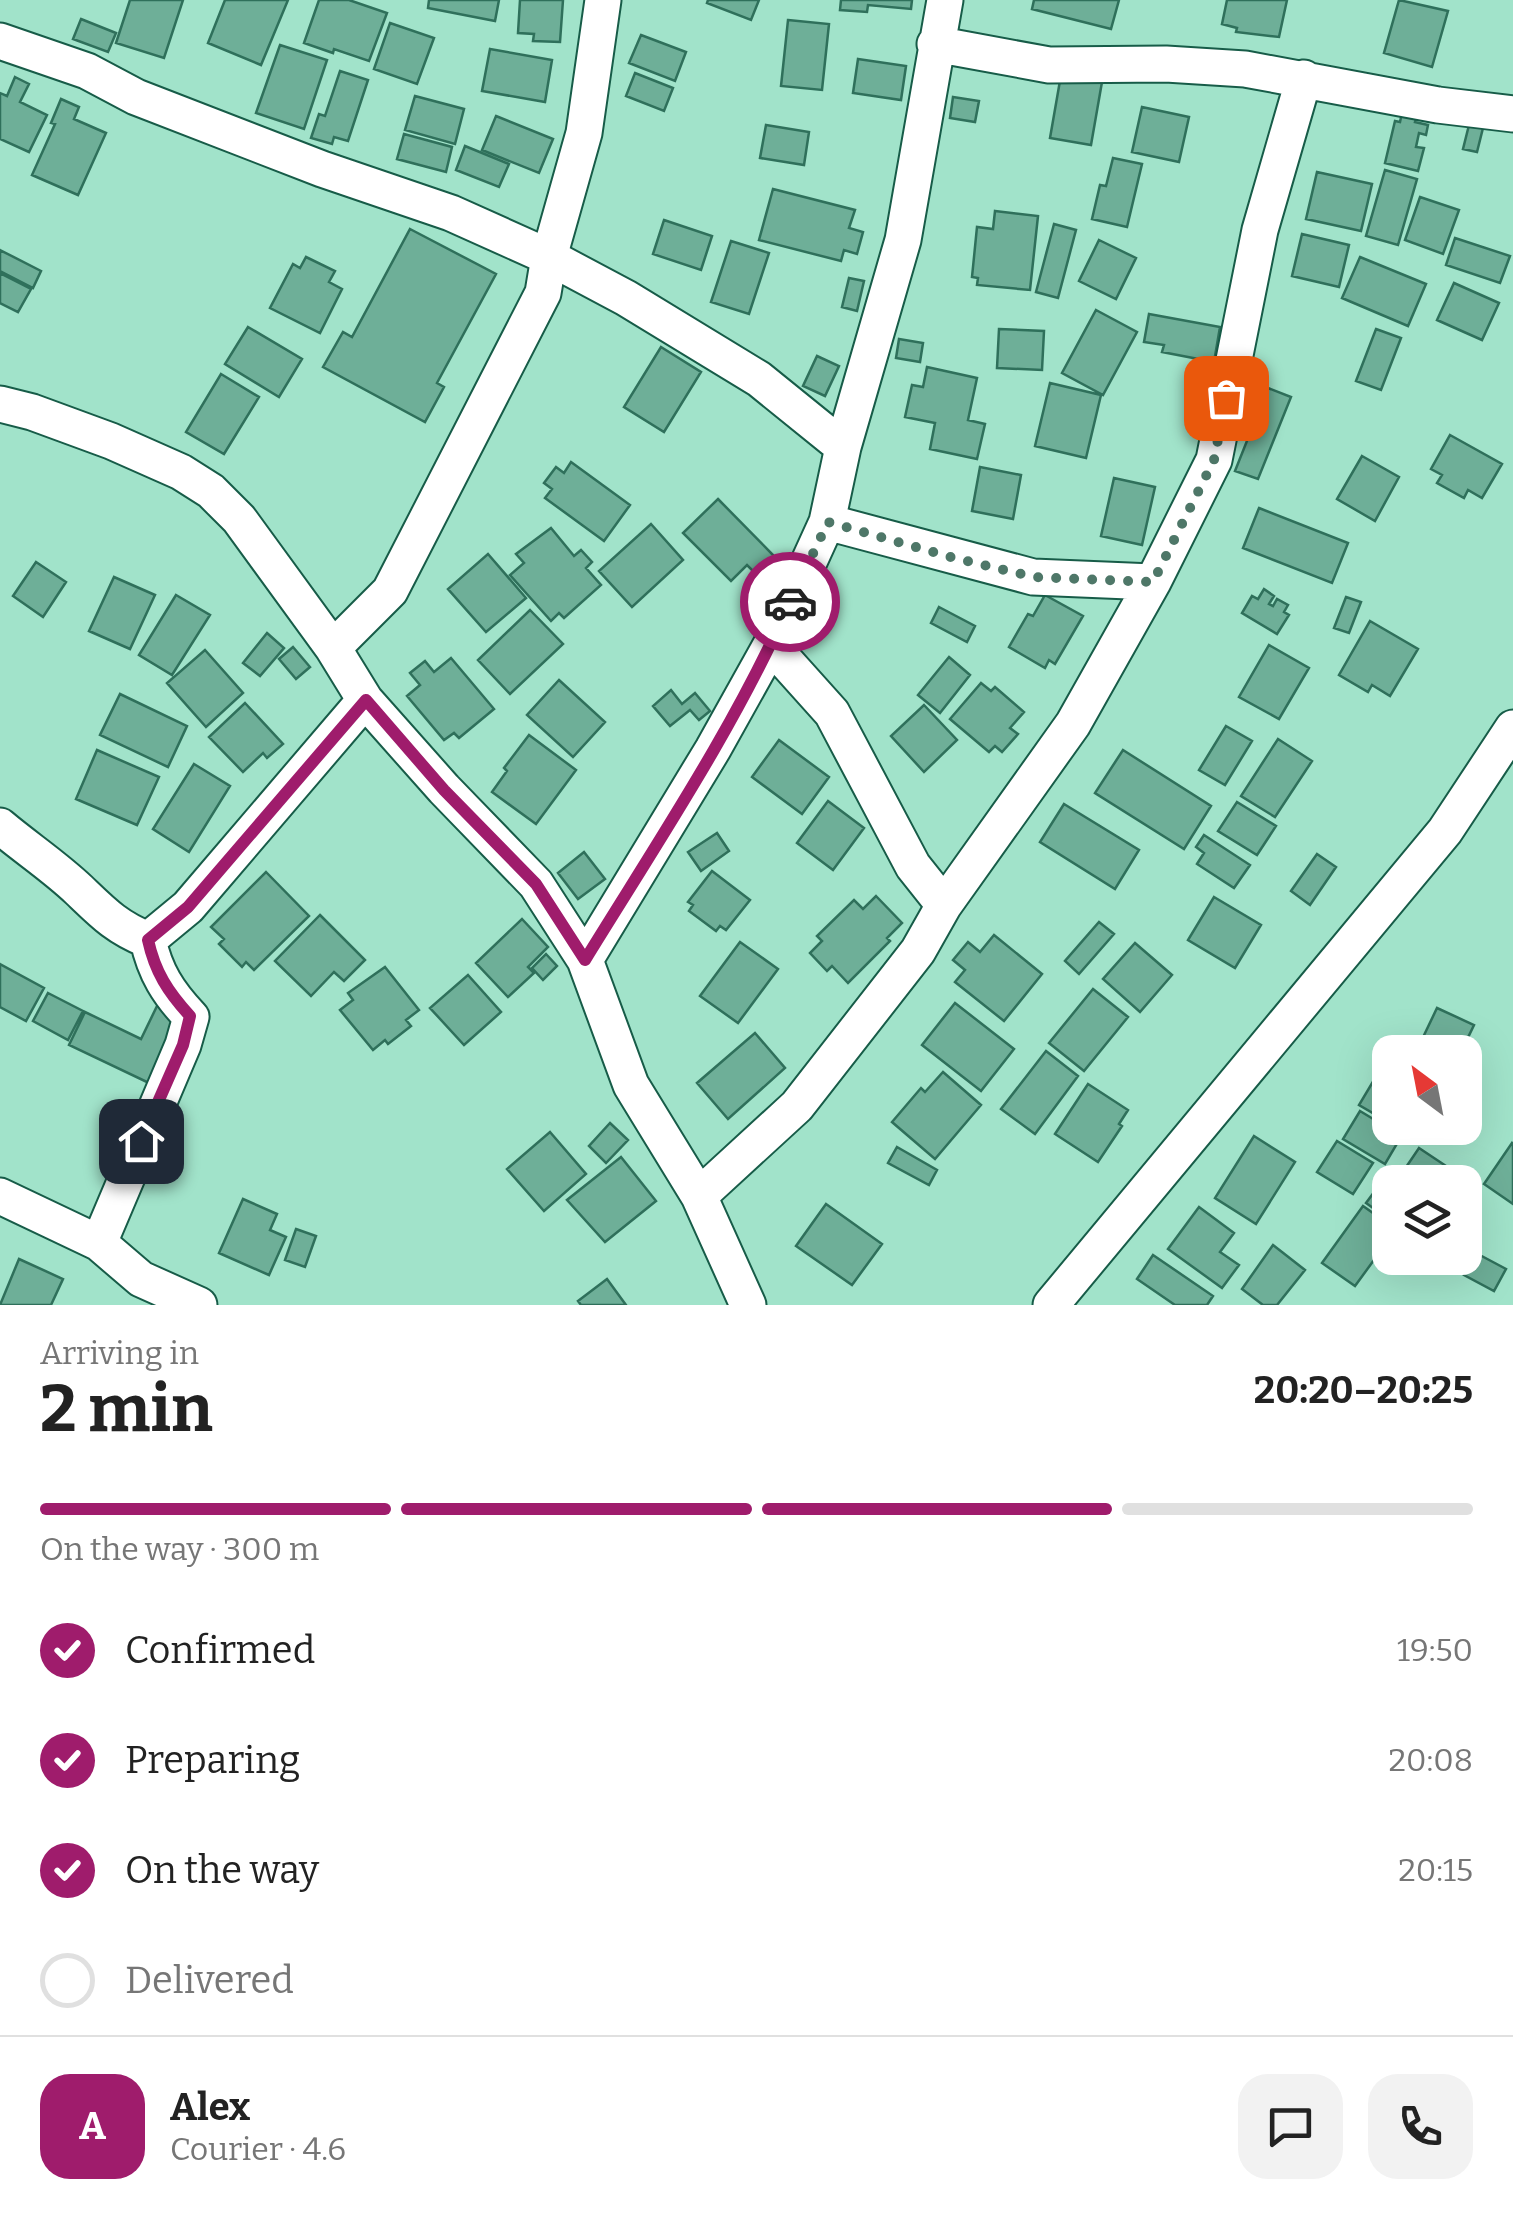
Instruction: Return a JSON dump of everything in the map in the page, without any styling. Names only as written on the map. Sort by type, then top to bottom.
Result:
[{"type":"street","points":[[333,648],[390,592],[543,293],[549,256],[584,133],[603,0]]},
{"type":"street","points":[[585,960],[713,750],[771,645],[828,522],[842,447],[903,240],[945,0]]},
{"type":"street","points":[[0,41],[86,71],[136,97],[322,169],[452,213],[549,256],[759,379],[842,447]]},
{"type":"street","points":[[936,44],[1049,64],[1245,69],[1438,105],[1513,114]]},
{"type":"street","points":[[699,1196],[797,1106],[918,950],[944,905],[1073,724],[1153,582],[1214,460],[1260,230],[1304,78]]},
{"type":"street","points":[[0,404],[111,441],[181,472],[212,491],[239,519],[366,700],[444,790],[536,884],[585,960],[631,1085],[699,1196],[748,1305]]},
{"type":"street","points":[[828,522],[1034,577],[1153,582]]},
{"type":"street","points":[[771,645],[832,712],[913,866],[944,905]]},
{"type":"street","points":[[148,940],[188,907],[366,700]]},
{"type":"street","points":[[1052,1305],[1445,831],[1513,728]]},
{"type":"street","points":[[0,826],[78,888],[100,913],[148,940]]},
{"type":"street","points":[[99,1243],[183,1045],[190,1016],[172,997],[155,969],[148,940]]},
{"type":"street","points":[[0,1196],[99,1243],[141,1279],[199,1305]]},
{"type":"building","points":[[130,0],[183,0],[164,58],[116,43]]},
{"type":"building","points":[[225,0],[288,0],[261,65],[208,43]]},
{"type":"building","points":[[319,0],[349,0],[387,13],[369,61],[304,43]]},
{"type":"building","points":[[429,0],[499,0],[495,21],[428,8]]},
{"type":"building","points":[[520,0],[563,0],[560,42],[533,41],[534,34],[518,33]]},
{"type":"building","points":[[759,0],[751,20],[707,3]]},
{"type":"building","points":[[841,0],[912,0],[911,9],[868,5],[867,12],[840,10]]},
{"type":"building","points":[[1034,0],[1119,0],[1111,29],[1032,9]]},
{"type":"building","points":[[1227,0],[1287,0],[1279,37],[1236,32],[1237,28],[1222,24]]},
{"type":"building","points":[[1399,0],[1448,11],[1432,67],[1384,53]]},
{"type":"building","points":[[81,19],[116,33],[108,52],[73,39]]},
{"type":"building","points":[[788,20],[829,24],[822,90],[781,86]]},
{"type":"building","points":[[390,23],[434,38],[417,84],[374,69]]},
{"type":"building","points":[[641,35],[686,52],[675,81],[629,63]]},
{"type":"building","points":[[280,45],[327,60],[304,129],[256,113]]},
{"type":"building","points":[[490,49],[552,60],[545,102],[482,91]]},
{"type":"building","points":[[858,59],[906,66],[901,100],[853,93]]},
{"type":"building","points":[[340,71],[368,80],[348,141],[334,137],[332,144],[311,138],[319,114],[325,116]]},
{"type":"building","points":[[635,73],[673,88],[664,111],[626,96]]},
{"type":"building","points":[[1061,75],[1102,82],[1091,145],[1050,138]]},
{"type":"building","points":[[15,77],[29,84],[20,102],[47,115],[29,152],[0,139],[0,93],[7,96]]},
{"type":"building","points":[[415,96],[464,109],[455,144],[405,130]]},
{"type":"building","points":[[953,97],[979,101],[975,122],[950,118]]},
{"type":"building","points":[[61,99],[79,107],[74,119],[106,133],[78,195],[32,175],[55,124],[51,123]]},
{"type":"building","points":[[1142,107],[1189,117],[1179,162],[1132,152]]},
{"type":"building","points":[[1403,108],[1418,112],[1415,122],[1428,125],[1426,135],[1419,133],[1416,147],[1424,148],[1418,171],[1385,163],[1395,121],[1400,122]]},
{"type":"building","points":[[496,116],[553,139],[539,173],[482,150]]},
{"type":"building","points":[[1470,121],[1484,124],[1477,152],[1463,149]]},
{"type":"building","points":[[766,125],[809,132],[804,165],[760,158]]},
{"type":"building","points":[[404,134],[452,147],[446,172],[397,159]]},
{"type":"building","points":[[465,146],[509,164],[499,187],[456,170]]},
{"type":"building","points":[[1113,158],[1142,164],[1127,227],[1092,219],[1100,185],[1106,186]]},
{"type":"building","points":[[1385,170],[1417,179],[1398,245],[1366,236]]},
{"type":"building","points":[[1317,172],[1372,184],[1361,231],[1306,219]]},
{"type":"building","points":[[773,189],[855,210],[849,228],[863,232],[857,254],[844,250],[841,261],[759,240]]},
{"type":"building","points":[[1420,197],[1459,210],[1443,254],[1405,240]]},
{"type":"building","points":[[995,211],[1038,216],[1030,290],[977,285],[978,278],[972,277],[977,227],[993,229]]},
{"type":"building","points":[[664,220],[712,236],[701,270],[653,254]]},
{"type":"building","points":[[1054,224],[1076,230],[1058,298],[1036,292]]},
{"type":"building","points":[[410,229],[496,274],[437,383],[444,387],[425,422],[323,367],[343,332],[352,337]]},
{"type":"building","points":[[1302,234],[1349,245],[1339,287],[1292,276]]},
{"type":"building","points":[[1455,238],[1510,256],[1500,283],[1446,265]]},
{"type":"building","points":[[1099,240],[1136,258],[1116,299],[1079,281]]},
{"type":"building","points":[[731,241],[769,253],[749,314],[711,302]]},
{"type":"building","points":[[0,250],[41,271],[33,288],[0,271]]},
{"type":"building","points":[[306,257],[335,271],[329,282],[342,289],[320,333],[270,308],[293,264],[300,268]]},
{"type":"building","points":[[1360,257],[1426,284],[1408,326],[1342,298]]},
{"type":"building","points":[[0,273],[31,289],[18,312],[0,303]]},
{"type":"building","points":[[849,278],[864,281],[857,311],[842,307]]},
{"type":"building","points":[[1454,283],[1499,303],[1482,340],[1437,320]]},
{"type":"building","points":[[1096,310],[1137,332],[1103,395],[1062,373]]},
{"type":"building","points":[[1149,314],[1220,327],[1214,362],[1162,352],[1164,345],[1144,342]]},
{"type":"building","points":[[248,327],[302,359],[279,397],[225,364]]},
{"type":"building","points":[[999,329],[1044,331],[1042,370],[997,368]]},
{"type":"building","points":[[1376,329],[1401,338],[1381,390],[1356,381]]},
{"type":"building","points":[[899,339],[923,343],[920,362],[896,358]]},
{"type":"building","points":[[661,347],[701,372],[664,432],[624,407]]},
{"type":"building","points":[[817,356],[839,366],[825,396],[803,386]]},
{"type":"building","points":[[927,367],[977,378],[968,420],[985,424],[977,459],[930,449],[935,423],[905,417],[912,385],[923,387]]},
{"type":"building","points":[[221,374],[259,397],[224,454],[186,432]]},
{"type":"building","points":[[1050,383],[1101,395],[1086,458],[1035,446]]},
{"type":"building","points":[[1268,388],[1291,397],[1258,479],[1235,471]]},
{"type":"building","points":[[1450,435],[1502,464],[1482,498],[1468,490],[1464,498],[1437,483],[1442,475],[1431,469]]},
{"type":"building","points":[[1362,456],[1399,477],[1375,521],[1337,499]]},
{"type":"building","points":[[571,462],[630,505],[604,541],[545,498],[552,489],[544,483],[556,467],[564,473]]},
{"type":"building","points":[[980,467],[1021,475],[1013,519],[972,511]]},
{"type":"building","points":[[1114,478],[1155,487],[1142,545],[1101,536]]},
{"type":"building","points":[[718,499],[774,556],[756,574],[747,565],[731,581],[683,533]]},
{"type":"building","points":[[1259,508],[1348,543],[1332,583],[1243,548]]},
{"type":"building","points":[[651,524],[683,560],[632,607],[599,571]]},
{"type":"building","points":[[551,528],[574,556],[581,550],[592,562],[586,568],[601,585],[564,618],[559,613],[551,621],[510,575],[524,563],[516,554]]},
{"type":"building","points":[[488,554],[526,598],[486,632],[448,589]]},
{"type":"building","points":[[36,562],[66,582],[43,617],[13,596]]},
{"type":"building","points":[[114,577],[155,595],[130,649],[89,631]]},
{"type":"building","points":[[1264,589],[1274,596],[1269,604],[1273,606],[1277,599],[1288,605],[1284,612],[1289,615],[1277,634],[1242,613],[1252,596],[1258,599]]},
{"type":"building","points":[[176,595],[210,615],[172,675],[139,655]]},
{"type":"building","points":[[1045,595],[1083,616],[1055,664],[1049,660],[1045,668],[1009,647],[1028,614],[1033,616]]},
{"type":"building","points":[[1346,597],[1361,602],[1349,633],[1334,628]]},
{"type":"building","points":[[939,607],[975,626],[967,642],[931,623]]},
{"type":"building","points":[[530,610],[563,644],[510,694],[478,660]]},
{"type":"building","points":[[1370,621],[1418,649],[1390,696],[1372,685],[1368,692],[1339,675]]},
{"type":"building","points":[[267,633],[284,648],[260,676],[243,663]]},
{"type":"building","points":[[1269,645],[1309,668],[1279,719],[1239,697]]},
{"type":"building","points":[[293,647],[310,667],[296,679],[279,659]]},
{"type":"building","points":[[205,650],[243,693],[206,727],[167,683]]},
{"type":"building","points":[[949,657],[970,675],[940,713],[918,695]]},
{"type":"building","points":[[451,658],[494,709],[459,738],[454,733],[444,740],[407,696],[420,685],[410,673],[425,661],[434,672]]},
{"type":"building","points":[[559,680],[605,722],[573,757],[527,715]]},
{"type":"building","points":[[981,683],[991,691],[995,687],[1024,712],[1010,728],[1018,734],[1002,752],[995,746],[989,752],[950,719]]},
{"type":"building","points":[[671,690],[682,704],[695,693],[710,711],[699,720],[690,710],[670,726],[653,706]]},
{"type":"building","points":[[120,694],[187,726],[168,767],[100,735]]},
{"type":"building","points":[[245,703],[283,744],[267,758],[263,753],[243,772],[209,737]]},
{"type":"building","points":[[924,705],[957,740],[924,772],[891,736]]},
{"type":"building","points":[[1226,726],[1252,741],[1225,785],[1199,770]]},
{"type":"building","points":[[529,735],[576,770],[536,824],[492,792],[507,771],[504,768]]},
{"type":"building","points":[[1278,739],[1312,761],[1275,817],[1241,796]]},
{"type":"building","points":[[779,740],[829,777],[802,814],[752,777]]},
{"type":"building","points":[[97,750],[159,777],[137,825],[76,799]]},
{"type":"building","points":[[1123,750],[1211,806],[1184,849],[1095,793]]},
{"type":"building","points":[[194,764],[230,786],[189,852],[153,829]]},
{"type":"building","points":[[828,801],[864,828],[833,870],[797,843]]},
{"type":"building","points":[[1237,802],[1276,826],[1257,855],[1218,831]]},
{"type":"building","points":[[1064,804],[1139,850],[1115,889],[1040,842]]},
{"type":"building","points":[[717,833],[729,851],[701,871],[688,852]]},
{"type":"building","points":[[1204,835],[1250,865],[1234,888],[1197,864],[1204,853],[1196,847]]},
{"type":"building","points":[[584,852],[605,879],[578,899],[558,873]]},
{"type":"building","points":[[1317,854],[1336,867],[1310,905],[1291,891]]},
{"type":"building","points":[[712,871],[750,900],[726,930],[720,926],[716,931],[689,911],[693,905],[688,902]]},
{"type":"building","points":[[266,872],[309,916],[254,970],[246,962],[242,967],[219,944],[224,939],[211,927]]},
{"type":"building","points":[[876,896],[902,923],[887,938],[890,941],[848,983],[832,966],[827,971],[810,953],[822,941],[817,936],[854,900],[863,909]]},
{"type":"building","points":[[1214,897],[1261,925],[1235,968],[1188,940]]},
{"type":"building","points":[[320,915],[365,960],[344,981],[334,972],[311,996],[275,961]]},
{"type":"building","points":[[522,919],[548,947],[528,967],[534,973],[508,997],[476,963]]},
{"type":"building","points":[[1099,922],[1114,934],[1079,974],[1065,961]]},
{"type":"building","points":[[994,935],[1042,974],[1004,1021],[955,982],[965,970],[953,960],[968,942],[980,952]]},
{"type":"building","points":[[740,942],[778,969],[738,1023],[700,996]]},
{"type":"building","points":[[1135,943],[1172,975],[1140,1012],[1103,979]]},
{"type":"building","points":[[546,954],[557,966],[543,980],[532,968]]},
{"type":"building","points":[[0,964],[44,988],[26,1021],[0,1007]]},
{"type":"building","points":[[385,967],[419,1010],[406,1020],[411,1026],[373,1050],[340,1010],[353,1000],[348,993]]},
{"type":"building","points":[[468,975],[501,1012],[464,1045],[430,1008]]},
{"type":"building","points":[[1093,989],[1128,1017],[1084,1071],[1049,1043]]},
{"type":"building","points":[[48,993],[83,1011],[68,1040],[33,1021]]},
{"type":"building","points":[[955,1003],[1014,1049],[981,1091],[922,1045]]},
{"type":"building","points":[[158,1004],[181,1016],[149,1083],[69,1045],[85,1012],[141,1039]]},
{"type":"building","points":[[1437,1008],[1474,1025],[1469,1035],[1424,1035]]},
{"type":"building","points":[[755,1033],[785,1068],[728,1119],[697,1083]]},
{"type":"building","points":[[1046,1051],[1078,1076],[1035,1134],[1001,1109]]},
{"type":"building","points":[[943,1072],[981,1105],[935,1159],[892,1122],[921,1088],[925,1092]]},
{"type":"building","points":[[1372,1083],[1372,1113],[1359,1105]]},
{"type":"building","points":[[1088,1084],[1128,1110],[1098,1162],[1055,1134]]},
{"type":"building","points":[[1360,1111],[1372,1118],[1372,1145],[1396,1145],[1385,1164],[1343,1139]]},
{"type":"building","points":[[610,1123],[628,1140],[606,1163],[589,1146]]},
{"type":"building","points":[[550,1132],[586,1174],[544,1211],[507,1169]]},
{"type":"building","points":[[1254,1136],[1295,1162],[1256,1224],[1215,1198]]},
{"type":"building","points":[[1337,1141],[1373,1163],[1353,1194],[1317,1172]]},
{"type":"building","points":[[1513,1144],[1513,1204],[1484,1184]]},
{"type":"building","points":[[897,1147],[937,1170],[929,1185],[888,1163]]},
{"type":"building","points":[[1419,1148],[1444,1165],[1407,1165]]},
{"type":"building","points":[[621,1157],[656,1201],[605,1242],[567,1200]]},
{"type":"building","points":[[243,1199],[277,1214],[270,1230],[286,1237],[269,1275],[219,1253]]},
{"type":"building","points":[[826,1204],[882,1244],[852,1285],[796,1246]]},
{"type":"building","points":[[1363,1206],[1372,1212],[1372,1263],[1355,1286],[1322,1263]]},
{"type":"building","points":[[1199,1207],[1234,1233],[1220,1252],[1239,1265],[1222,1288],[1168,1249]]},
{"type":"building","points":[[296,1229],[316,1236],[305,1267],[285,1260]]},
{"type":"building","points":[[1273,1245],[1305,1270],[1277,1305],[1263,1305],[1242,1289]]},
{"type":"building","points":[[1153,1255],[1213,1296],[1207,1305],[1175,1305],[1137,1279]]},
{"type":"building","points":[[1482,1256],[1506,1269],[1494,1291],[1464,1275],[1482,1275]]},
{"type":"building","points":[[19,1259],[63,1279],[51,1305],[0,1305]]},
{"type":"building","points":[[607,1279],[626,1305],[581,1305],[578,1301]]},
{"type":"way so far","points":[[790,602],[828,522],[1034,577],[1153,582],[1214,460],[1226,398]]},
{"type":"route","points":[[141,1141],[183,1045],[190,1016],[172,997],[155,969],[148,940],[188,907],[366,700],[444,790],[536,884],[585,960],[713,750],[790,602]]}]
